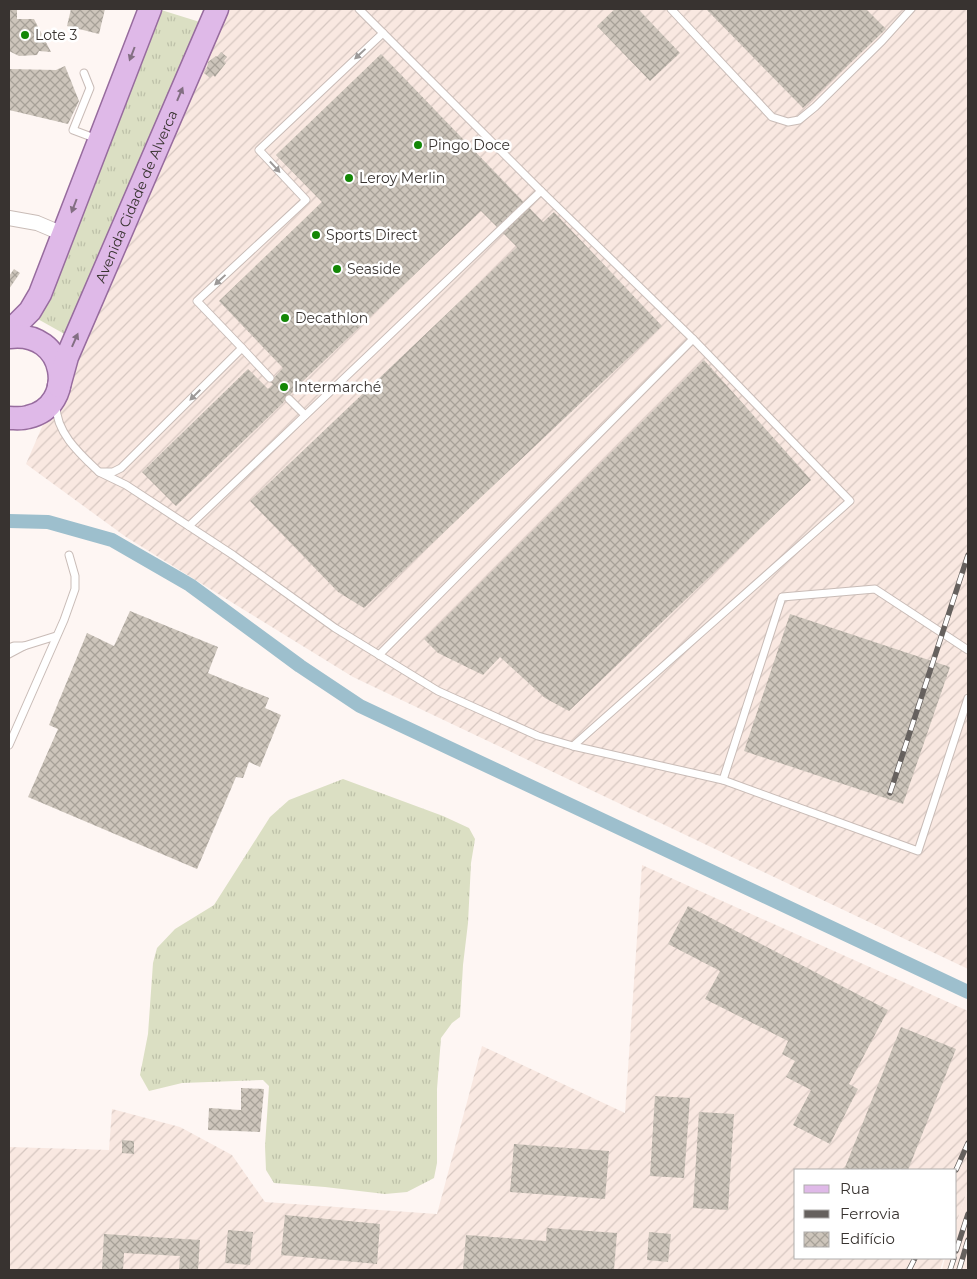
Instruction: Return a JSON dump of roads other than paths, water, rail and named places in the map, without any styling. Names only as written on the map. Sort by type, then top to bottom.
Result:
[{"type":"main road","points":[[9,332],[30,311],[40,294],[150,9]]},
{"type":"main road","name":"Avenida Cidade de Alverca","points":[[58,390],[67,358],[217,9]]},
{"type":"main road","points":[[9,337],[28,337],[45,345],[56,359],[59,368],[58,390],[45,409],[29,417],[9,417]]},
{"type":"street","points":[[9,218],[37,223],[63,234]]},
{"type":"lane","points":[[358,9],[693,339],[850,501],[573,746]]},
{"type":"lane","points":[[670,9],[772,118],[788,122],[799,120],[815,107],[882,42],[911,9]]},
{"type":"lane","points":[[270,378],[197,301],[306,200],[259,150],[383,33]]},
{"type":"lane","points":[[84,73],[90,88],[73,130],[99,140]]},
{"type":"lane","points":[[189,526],[541,191]]},
{"type":"lane","points":[[379,655],[693,339]]},
{"type":"lane","points":[[98,472],[113,472],[121,468],[242,348]]},
{"type":"lane","points":[[58,390],[56,412],[61,425],[76,449],[98,472],[126,486],[189,526],[335,628],[438,691],[538,736],[573,746],[723,780],[918,851],[968,698]]},
{"type":"lane","points":[[289,399],[304,415]]},
{"type":"lane","points":[[9,745],[64,620],[75,589],[75,576],[69,556]]},
{"type":"lane","points":[[723,780],[782,598],[875,590],[968,650]]},
{"type":"lane","points":[[9,654],[24,646],[56,636]]},
{"type":"lane","points":[[9,648],[24,646]]},
{"type":"waterway","points":[[9,521],[48,522],[112,540],[190,585],[300,666],[360,706],[968,992]]},
{"type":"railway","points":[[890,793],[968,555]]},
{"type":"railway","points":[[956,1169],[968,1143]]},
{"type":"railway","points":[[957,1248],[968,1214]]},
{"type":"railway","points":[[959,1270],[968,1240]]},
{"type":"railway","points":[[909,1270],[914,1259]]},
{"type":"railway","points":[[950,1270],[954,1259]]},
{"type":"place","name":"Lote 3","points":[[25,35]]},
{"type":"place","name":"Pingo Doce","points":[[418,145]]},
{"type":"place","name":"Leroy Merlin","points":[[349,178]]},
{"type":"place","name":"Sports Direct","points":[[316,235]]},
{"type":"place","name":"Seaside","points":[[337,269]]},
{"type":"place","name":"Decathlon","points":[[285,318]]},
{"type":"place","name":"Intermarché","points":[[284,387]]}]
